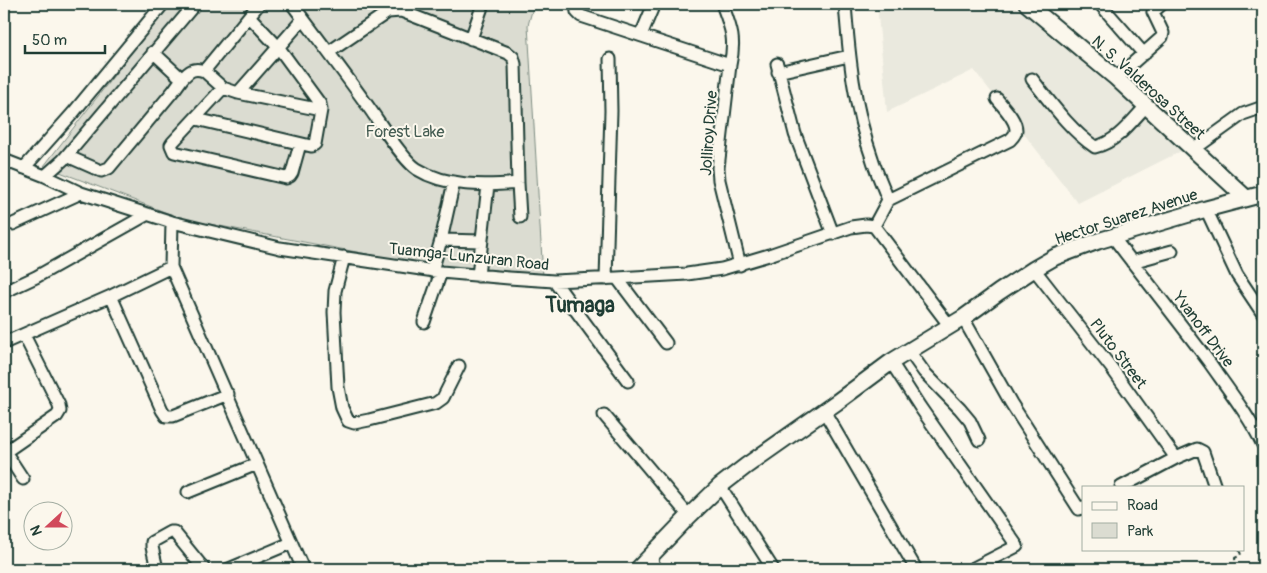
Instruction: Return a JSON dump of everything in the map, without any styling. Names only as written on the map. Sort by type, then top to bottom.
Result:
[{"type":"main road","name":"N. S. Valderosa Street","points":[[1027,4],[1116,78],[1246,198]]},
{"type":"main road","name":"Hector Suarez Avenue","points":[[638,569],[653,563],[689,516],[720,486],[746,466],[891,362],[956,322],[1034,269],[1056,257],[1098,241],[1263,194]]},
{"type":"street","points":[[24,168],[73,113],[162,4]]},
{"type":"street","points":[[45,176],[67,156],[195,4]]},
{"type":"street","points":[[204,71],[259,4]]},
{"type":"street","points":[[292,4],[414,168],[454,182],[488,185],[518,183]]},
{"type":"street","points":[[471,39],[483,4]]},
{"type":"street","points":[[576,4],[577,12],[581,16],[730,65]]},
{"type":"street","points":[[641,35],[654,4]]},
{"type":"street","name":"Jolliroy Drive","points":[[722,4],[732,32],[734,49],[730,65],[718,168],[719,180],[740,265]]},
{"type":"street","points":[[845,4],[849,56],[858,106],[872,158],[888,200]]},
{"type":"street","points":[[1100,4],[1144,54]]},
{"type":"street","points":[[1116,78],[1162,37],[1163,33],[1153,12],[1162,4]]},
{"type":"street","points":[[329,52],[388,12],[402,7],[471,39],[508,53],[513,57],[515,64],[520,217]]},
{"type":"street","points":[[196,119],[300,144],[311,146],[315,144],[321,110],[318,100],[279,48],[249,16]]},
{"type":"street","points":[[238,93],[303,19]]},
{"type":"street","points":[[153,52],[182,78]]},
{"type":"street","points":[[833,234],[794,134],[778,68],[849,56]]},
{"type":"street","points":[[610,59],[612,278],[666,343]]},
{"type":"street","points":[[67,156],[101,170],[109,168],[182,78],[193,69],[204,71],[223,88],[238,93],[321,110]]},
{"type":"street","points":[[1032,79],[1085,141],[1095,148],[1105,145],[1118,136],[1146,106]]},
{"type":"street","points":[[223,88],[171,145],[174,152],[286,178],[292,173],[300,144]]},
{"type":"street","points":[[998,99],[1012,119],[1016,129],[1015,134],[1010,140],[888,200],[874,226],[956,322],[1079,509],[1082,507]]},
{"type":"street","points":[[1193,150],[1243,114],[1263,107]]},
{"type":"street","name":"Tuamga-Lunzuran Road","points":[[4,160],[81,193],[172,222],[280,248],[478,276],[554,281],[687,274],[740,265],[851,227],[874,226]]},
{"type":"street","points":[[424,322],[437,271],[441,240],[454,182]]},
{"type":"street","points":[[478,276],[488,185]]},
{"type":"street","points":[[13,224],[81,193]]},
{"type":"street","points":[[1206,209],[1237,275],[1263,314]]},
{"type":"street","points":[[4,292],[36,277],[148,214]]},
{"type":"street","points":[[172,222],[171,267],[303,569]]},
{"type":"street","name":"Yvanoff Drive","points":[[1113,237],[1231,392],[1257,432],[1263,446]]},
{"type":"street","points":[[441,240],[482,241]]},
{"type":"street","points":[[1132,262],[1172,251]]},
{"type":"street","points":[[344,257],[335,291],[334,312],[338,387],[342,408],[348,421],[369,420],[436,404],[443,398],[459,366]]},
{"type":"street","points":[[4,343],[111,296],[171,267]]},
{"type":"street","name":"Pluto Street","points":[[1034,269],[1113,370],[1176,458]]},
{"type":"street","points":[[554,281],[628,381]]},
{"type":"street","points":[[111,296],[166,416],[173,416],[228,394]]},
{"type":"street","points":[[23,479],[4,451],[57,416],[60,411],[59,405],[24,335]]},
{"type":"street","points":[[909,351],[924,372],[960,408],[970,421],[979,440]]},
{"type":"street","points":[[891,362],[1017,546],[972,569]]},
{"type":"street","points":[[824,411],[916,569]]},
{"type":"street","points":[[604,414],[689,516]]},
{"type":"street","points":[[1123,486],[1195,450],[1201,450],[1216,486]]},
{"type":"street","points":[[188,492],[257,464]]},
{"type":"street","points":[[720,486],[773,569]]},
{"type":"street","points":[[157,569],[152,542],[170,532],[174,532],[204,569]]},
{"type":"street","points":[[229,569],[292,543]]},
{"type":"path","points":[[1236,569],[1235,558],[1241,555],[1239,550]]},
{"type":"shaded area","points":[[877,4],[1012,4],[1185,149],[1078,203],[974,70],[887,112]]},
{"type":"green space","name":"Forest Lake","points":[[169,4],[534,4],[528,25],[543,277],[430,266],[183,219],[44,166]]},
{"type":"district","name":"Tumaga","points":[[580,305]]}]
